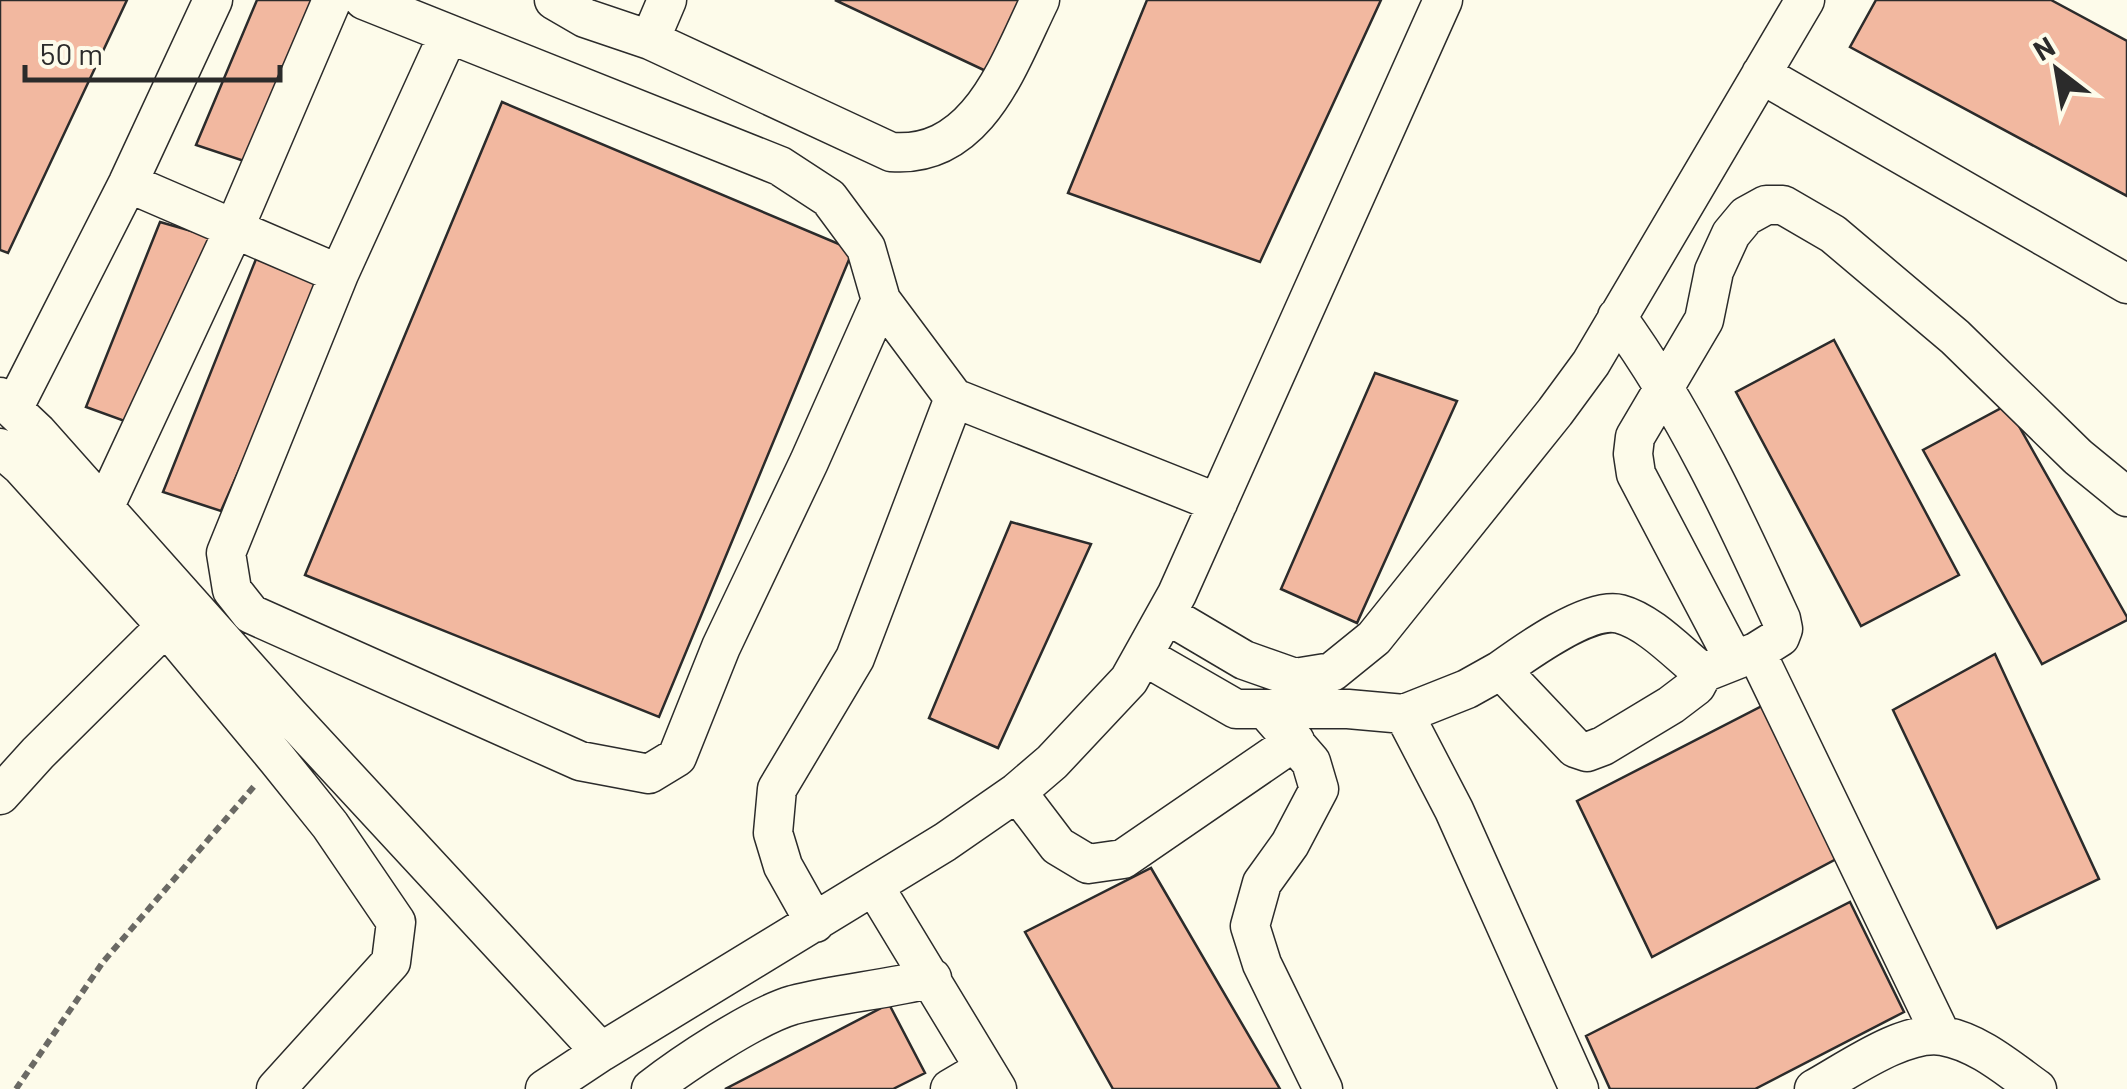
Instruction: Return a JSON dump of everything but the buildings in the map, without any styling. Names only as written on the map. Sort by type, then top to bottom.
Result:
[{"type":"street","points":[[213,0],[128,184],[6,403],[601,1052]]},
{"type":"street","points":[[104,508],[234,229],[332,0]]},
{"type":"street","points":[[364,0],[780,166],[829,198],[866,248],[881,300],[954,398],[1218,503]]},
{"type":"street","points":[[554,0],[585,18],[650,40],[892,152],[913,154],[948,142],[991,100],[1040,0]]},
{"type":"street","points":[[650,40],[667,0]]},
{"type":"street","points":[[545,1089],[874,886],[1018,792],[1052,762],[1129,680],[1166,614],[1218,503],[1443,0]]},
{"type":"street","points":[[1166,614],[1244,660],[1296,678],[1332,672],[1374,638],[1591,363],[1805,0]]},
{"type":"street","points":[[448,35],[339,274],[226,553],[232,590],[251,614],[580,761],[649,774],[678,757],[721,647],[810,462],[881,300]]},
{"type":"street","points":[[1761,74],[2127,284]]},
{"type":"street","points":[[128,184],[339,274]]},
{"type":"street","points":[[1941,1035],[1731,662],[1636,474],[1635,437],[1704,320],[1714,272],[1731,234],[1746,216],[1766,205],[1784,205],[1833,234],[1909,298],[2078,457],[2127,497]]},
{"type":"street","points":[[1501,670],[1575,748],[1587,752],[1604,746],[1671,705],[1731,662],[1780,637],[1783,629],[1700,448],[1617,317]]},
{"type":"street","points":[[815,923],[778,850],[774,833],[777,789],[854,658],[954,398]]},
{"type":"street","points":[[7,461],[166,626],[330,825],[396,922],[391,962],[276,1089]]},
{"type":"street","points":[[1144,656],[1236,709],[1348,709],[1404,714],[1467,689],[1597,615],[1619,614],[1731,662]]},
{"type":"street","points":[[0,795],[166,626]]},
{"type":"street","points":[[1265,710],[1311,762],[1319,788],[1290,844],[1262,882],[1250,926],[1262,964],[1323,1089]]},
{"type":"street","points":[[1404,714],[1454,810],[1579,1089]]},
{"type":"street","points":[[1018,792],[1058,846],[1088,864],[1123,859],[1294,740]]},
{"type":"street","points":[[874,886],[990,1079],[950,1089]]},
{"type":"street","points":[[651,1089],[676,1068],[789,1006],[932,978]]},
{"type":"street","points":[[1814,1089],[1902,1042],[1941,1035],[1991,1055],[2038,1089]]},
{"type":"path","points":[[16,1089],[103,962],[277,759]]}]
